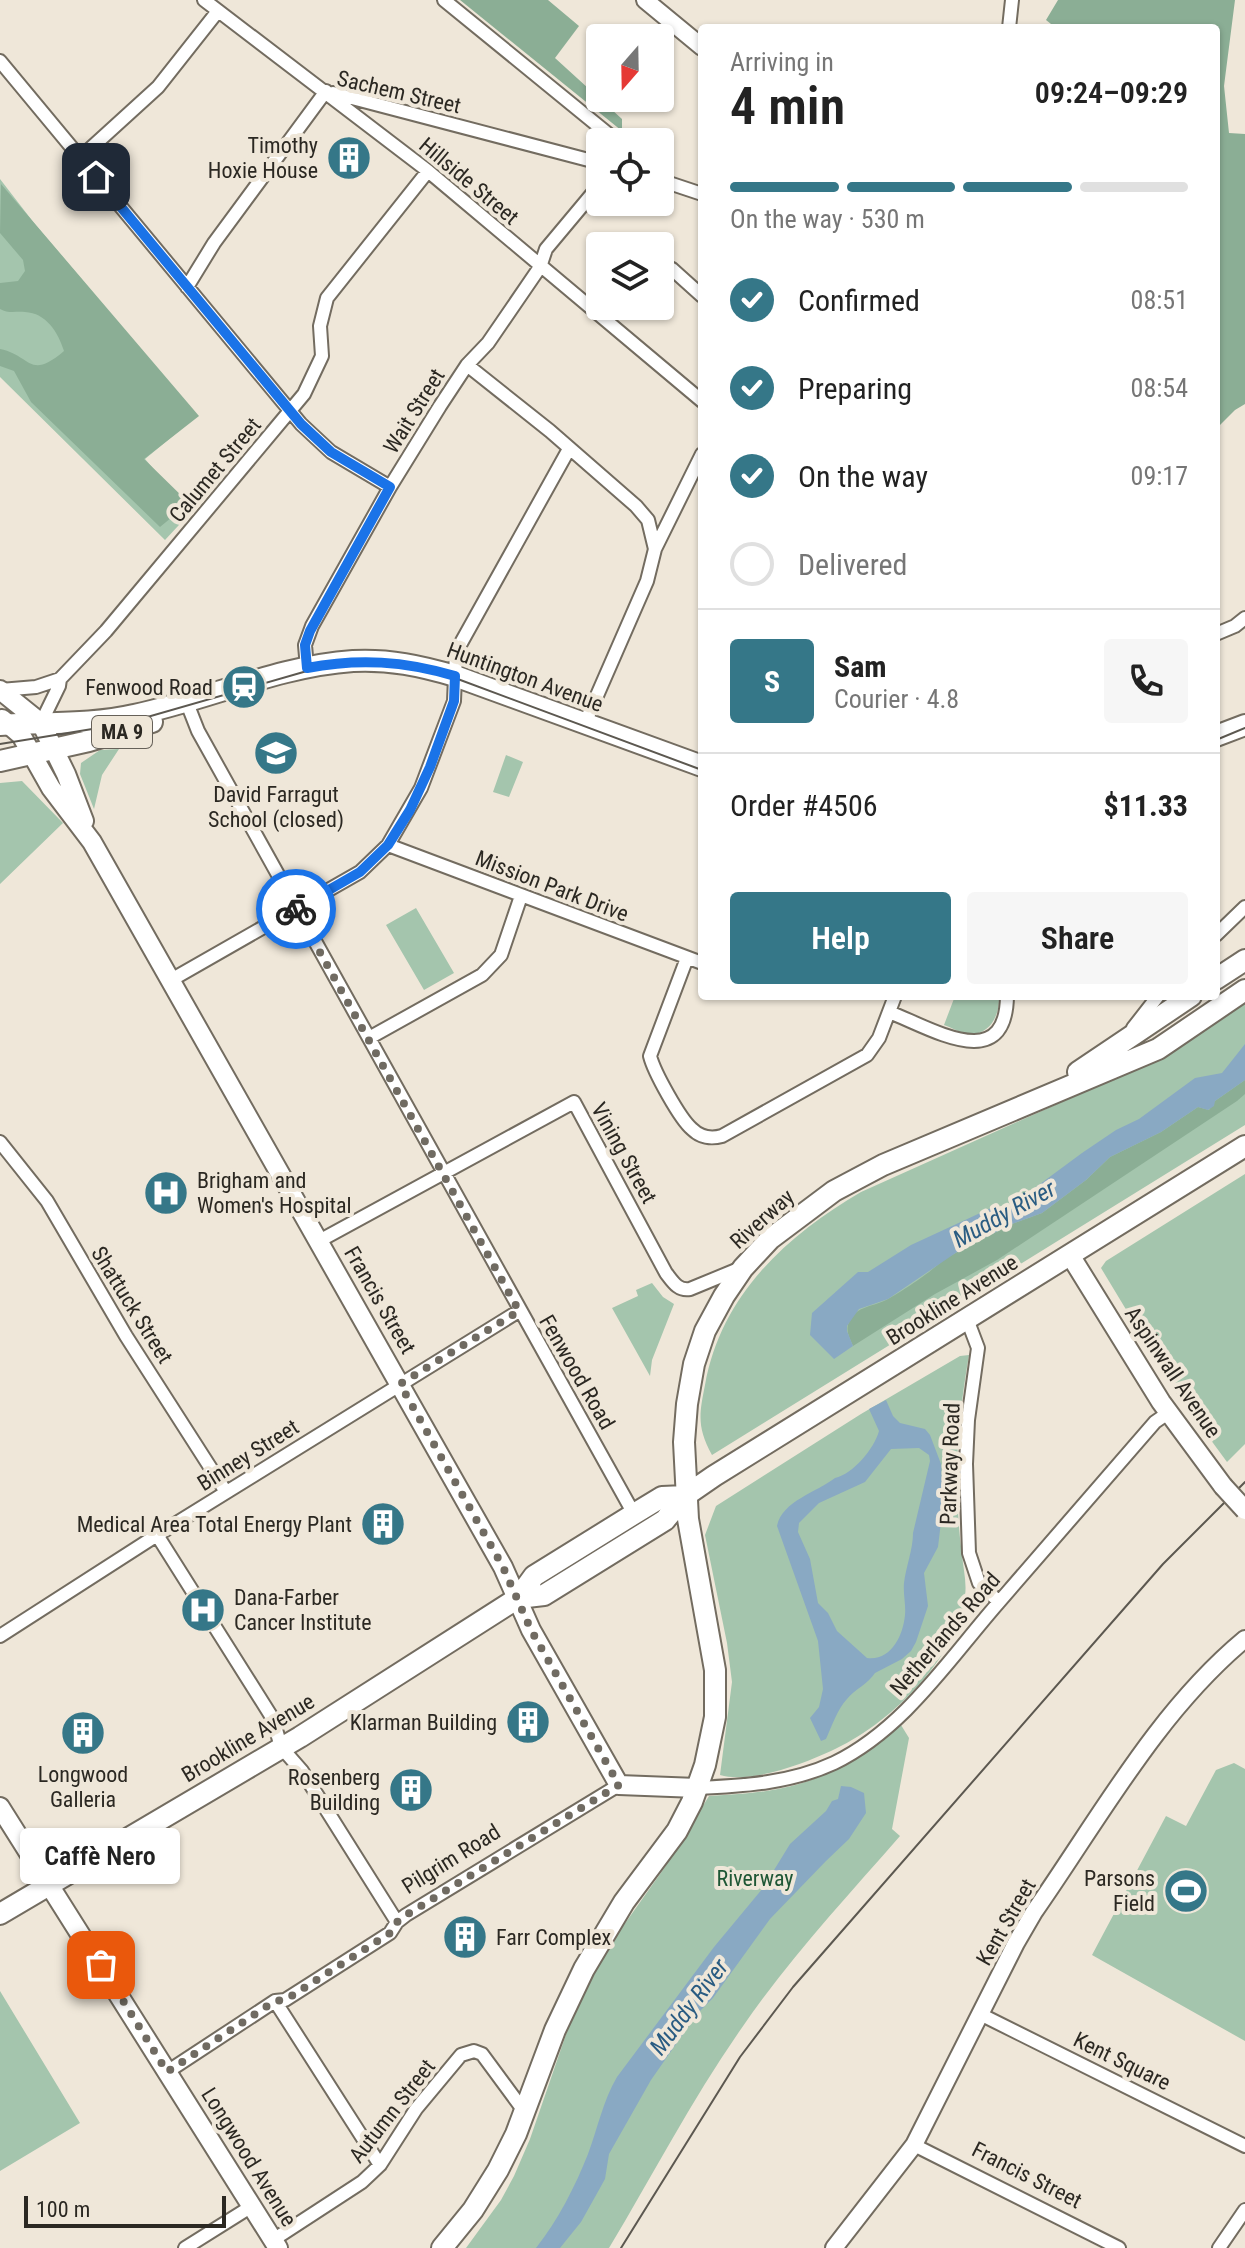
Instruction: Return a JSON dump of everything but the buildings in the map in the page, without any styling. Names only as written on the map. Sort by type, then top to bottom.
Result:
[{"type":"main road","name":"Huntington Avenue","points":[[2,722],[41,723],[127,717],[307,668],[352,661],[388,662],[423,666],[455,676],[698,765]]},
{"type":"main road","points":[[0,690],[41,723]]},
{"type":"main road","name":"Huntington Avenue","points":[[0,761],[152,722],[187,703]]},
{"type":"main road","name":"Francis Street","points":[[2,722],[21,735],[51,788],[92,842],[503,1567],[531,1630],[619,1785]]},
{"type":"main road","name":"Francis Street","points":[[41,723],[69,780],[92,842]]},
{"type":"main road","points":[[1220,734],[1245,725]]},
{"type":"main road","points":[[1220,976],[1245,960]]},
{"type":"main road","name":"Riverway","points":[[442,2248],[492,2181],[511,2144],[555,2030],[590,1957],[624,1902],[677,1831],[697,1788],[712,1734],[716,1694],[712,1645],[685,1496],[685,1427],[694,1364],[716,1309],[744,1267],[781,1230],[840,1187],[883,1165],[1169,1043],[1245,990]]},
{"type":"main road","name":"Riverway","points":[[1041,1096],[1185,1000]]},
{"type":"main road","name":"Brookline Avenue","points":[[518,1598],[544,1595],[665,1520],[685,1496],[1245,1146]]},
{"type":"main road","name":"Aspinwall Avenue","points":[[1070,1255],[1168,1413],[1245,1510]]},
{"type":"main road","name":"Brookline Avenue","points":[[0,1914],[281,1747],[518,1598],[534,1576],[634,1514],[662,1497],[685,1496]]},
{"type":"main road","points":[[619,1785],[697,1788]]},
{"type":"main road","name":"Longwood Avenue","points":[[0,1807],[275,2244]]},
{"type":"street","name":"Hillside Street","points":[[204,0],[428,171],[586,303]]},
{"type":"street","points":[[444,0],[601,128]]},
{"type":"street","points":[[645,0],[698,44]]},
{"type":"street","points":[[1009,24],[1012,0]]},
{"type":"street","points":[[80,158],[158,87],[218,11]]},
{"type":"street","name":"Calumet Street","points":[[0,61],[290,412],[106,631],[60,679],[41,723]]},
{"type":"street","name":"Sachem Street","points":[[187,287],[214,243],[326,91],[586,159]]},
{"type":"street","points":[[390,487],[331,452],[290,412],[304,394],[322,356],[320,326],[327,298],[428,171]]},
{"type":"street","points":[[674,184],[698,193]]},
{"type":"street","name":"Wait Street","points":[[307,668],[305,645],[310,631],[390,487],[467,365],[488,343],[540,267],[546,249],[586,201]]},
{"type":"street","points":[[674,271],[698,292]]},
{"type":"street","name":"Hillside Street","points":[[608,320],[698,398]]},
{"type":"street","points":[[467,365],[550,431],[642,513],[653,532],[655,549]]},
{"type":"street","points":[[171,980],[360,872],[388,845],[410,810],[430,767],[454,701],[456,652],[569,449]]},
{"type":"street","points":[[585,723],[647,581],[655,549],[698,462]]},
{"type":"street","points":[[1220,632],[1245,618]]},
{"type":"street","points":[[0,690],[36,687],[60,679]]},
{"type":"street","name":"Fenwood Road","points":[[187,703],[198,731],[296,909],[634,1514]]},
{"type":"street","name":"Mission Park Drive","points":[[388,845],[698,962]]},
{"type":"street","points":[[369,1038],[482,975],[501,955],[521,896]]},
{"type":"street","points":[[1220,931],[1245,907]]},
{"type":"street","points":[[687,958],[650,1056],[687,1124],[706,1137],[722,1136],[867,1055],[876,1044],[894,1000]]},
{"type":"street","points":[[889,1012],[958,1040],[980,1042],[991,1037],[1003,1025],[1006,1000]]},
{"type":"street","points":[[1124,1041],[1155,1000]]},
{"type":"street","name":"Vining Street","points":[[319,1241],[574,1102],[666,1273],[682,1289],[744,1267]]},
{"type":"street","name":"Shattuck Street","points":[[0,1142],[47,1201],[119,1324],[226,1492]]},
{"type":"street","name":"Binney Street","points":[[0,1636],[519,1311]]},
{"type":"street","name":"Parkway Road","points":[[967,1319],[978,1348],[967,1449],[969,1553],[979,1583],[999,1602]]},
{"type":"street","name":"Netherlands Road","points":[[697,1788],[779,1780],[817,1770],[852,1753],[898,1719],[1155,1422],[1168,1413]]},
{"type":"street","points":[[157,1535],[273,1719],[281,1747],[302,1771],[397,1922]]},
{"type":"street","name":"Kent Street","points":[[834,2248],[914,2145],[1034,1912],[1132,1768],[1185,1699],[1245,1639]]},
{"type":"street","name":"Pilgrim Road","points":[[167,2072],[275,2001],[285,2000],[377,1942],[390,1933],[397,1922],[619,1785]]},
{"type":"street","points":[[275,2001],[380,2165]]},
{"type":"street","name":"Kent Square","points":[[980,2014],[1245,2146]]},
{"type":"street","name":"Autumn Street","points":[[275,2244],[362,2182],[380,2165],[416,2109],[461,2055],[474,2051],[482,2054],[524,2111]]},
{"type":"street","name":"Francis Street","points":[[914,2145],[1119,2248]]},
{"type":"street","points":[[185,2248],[252,2206]]},
{"type":"street","points":[[1219,2248],[1245,2210]]},
{"type":"green space","points":[[460,0],[548,0],[579,26],[555,58],[586,86],[586,102]]},
{"type":"green space","points":[[1058,0],[1235,0],[1224,86],[1229,133],[1245,134],[1245,404],[1220,425],[1220,24],[1051,24],[1046,20]]},
{"type":"green space","points":[[599,112],[614,112],[622,119],[622,128]]},
{"type":"green space","points":[[0,179],[197,416],[145,459],[191,512],[165,540],[0,377]]},
{"type":"green space","points":[[1,184],[199,416],[144,459],[189,503],[160,527],[31,402],[14,371],[0,366],[0,349],[37,365],[52,360],[64,351],[55,331],[39,316],[0,309],[0,283],[18,281],[25,271],[23,260],[0,233]]},
{"type":"green space","points":[[119,749],[102,775],[94,809],[80,774],[81,763],[100,750]]},
{"type":"green space","points":[[506,755],[523,762],[509,797],[493,792]]},
{"type":"green space","points":[[22,781],[63,823],[0,884],[0,783]]},
{"type":"green space","points":[[416,908],[454,973],[424,990],[386,925]]},
{"type":"green space","points":[[953,1000],[999,1000],[995,1019],[979,1033],[963,1033],[944,1025]]},
{"type":"green space","points":[[1245,1001],[1245,1125],[712,1455],[704,1436],[701,1413],[713,1353],[742,1296],[761,1271],[807,1228],[861,1192],[1162,1057]]},
{"type":"green space","points":[[1245,1080],[1245,1094],[1237,1101],[997,1260],[935,1294],[853,1346],[848,1325],[860,1310],[900,1292],[944,1259],[1012,1224],[1042,1213],[1086,1180],[1110,1157],[1161,1132],[1198,1107],[1209,1110],[1215,1101]]},
{"type":"green space","points":[[1245,1174],[1245,1444],[1227,1462],[1177,1394],[1101,1268],[1106,1261]]},
{"type":"green space","points":[[652,1283],[663,1297],[674,1304],[652,1360],[650,1376],[612,1308],[638,1296],[636,1290]]},
{"type":"green space","points":[[969,1355],[957,1475],[965,1596],[948,1644],[916,1688],[896,1708],[852,1740],[791,1767],[761,1775],[720,1775],[732,1682],[705,1535],[716,1506],[861,1414],[960,1356]]},
{"type":"green space","name":"Riverway","points":[[901,1725],[909,1738],[892,1829],[900,1836],[759,2003],[689,2110],[609,2248],[466,2248],[501,2200],[514,2176],[571,2020],[604,1953],[665,1867],[709,1796],[767,1791],[812,1780],[854,1759]]},
{"type":"green space","name":"Parsons Field","points":[[1234,1763],[1245,1769],[1245,2041],[1092,1955],[1166,1816],[1186,1826],[1216,1770]]},
{"type":"green space","points":[[0,1991],[80,2123],[0,2171]]},
{"type":"water","name":"Muddy River","points":[[1245,1044],[1245,1080],[1215,1101],[1214,1106],[1208,1110],[1198,1107],[1161,1132],[1110,1157],[1086,1180],[1042,1213],[960,1250],[888,1299],[859,1309],[847,1326],[853,1346],[834,1359],[810,1335],[812,1313],[858,1272],[868,1272],[911,1245],[991,1208],[1008,1206],[1017,1201],[1082,1153],[1139,1119],[1195,1078],[1222,1073]]},
{"type":"water","points":[[886,1400],[900,1423],[925,1429],[930,1435],[941,1464],[943,1505],[938,1547],[924,1573],[928,1606],[911,1651],[875,1673],[850,1695],[826,1739],[821,1741],[810,1718],[819,1707],[823,1689],[818,1641],[777,1526],[780,1517],[793,1504],[849,1472],[868,1453],[879,1431],[869,1409]],"holes":[[[919,1448],[929,1455],[905,1577],[902,1631],[894,1646],[883,1656],[867,1658],[837,1631],[828,1613],[818,1603],[810,1559],[798,1532],[799,1523],[819,1503],[865,1482],[891,1449]]]},
{"type":"water","name":"Muddy River","points":[[841,1786],[864,1793],[866,1813],[849,1839],[770,1919],[713,1998],[697,2014],[651,2080],[609,2154],[605,2179],[581,2222],[560,2248],[536,2248],[559,2215],[577,2179],[617,2077],[714,1947],[763,1888],[790,1844],[826,1811],[832,1801],[838,1799]]},
{"type":"tram line","points":[[0,744],[123,724],[307,671],[342,665],[376,664],[410,667],[455,678],[698,769]]},
{"type":"tram line","points":[[1220,738],[1245,728]]},
{"type":"tram line","points":[[621,2248],[740,2057],[793,1987],[1163,1564],[1245,1482]]},
{"type":"way so far","points":[[101,1965],[167,2072],[275,2001],[285,2000],[390,1933],[406,1915],[619,1785],[531,1630],[503,1567],[400,1384],[519,1311],[296,909]]},
{"type":"place","name":"Timothy Hoxie House","points":[[349,158]]},
{"type":"place","name":"Fenwood Road","points":[[244,687]]},
{"type":"place","name":"David Farragut School (closed)","points":[[276,753]]},
{"type":"place","name":"Brigham and Women's Hospital","points":[[166,1193]]},
{"type":"place","name":"Medical Area Total Energy Plant","points":[[383,1524]]},
{"type":"place","name":"Dana-Farber Cancer Institute","points":[[203,1610]]},
{"type":"place","name":"Klarman Building","points":[[528,1722]]},
{"type":"place","name":"Longwood Galleria","points":[[83,1733]]},
{"type":"place","name":"Rosenberg Building","points":[[411,1790]]},
{"type":"place","name":"Parsons Field","points":[[1186,1891]]},
{"type":"place","name":"Farr Complex","points":[[465,1937]]},
{"type":"place","name":"Caffè Nero","points":[[101,1965]]},
{"type":"route","points":[[96,177],[301,424],[331,452],[390,487],[310,631],[305,645],[307,668],[352,661],[400,662],[455,676],[454,701],[430,767],[410,810],[388,845],[360,872],[296,909]]}]
